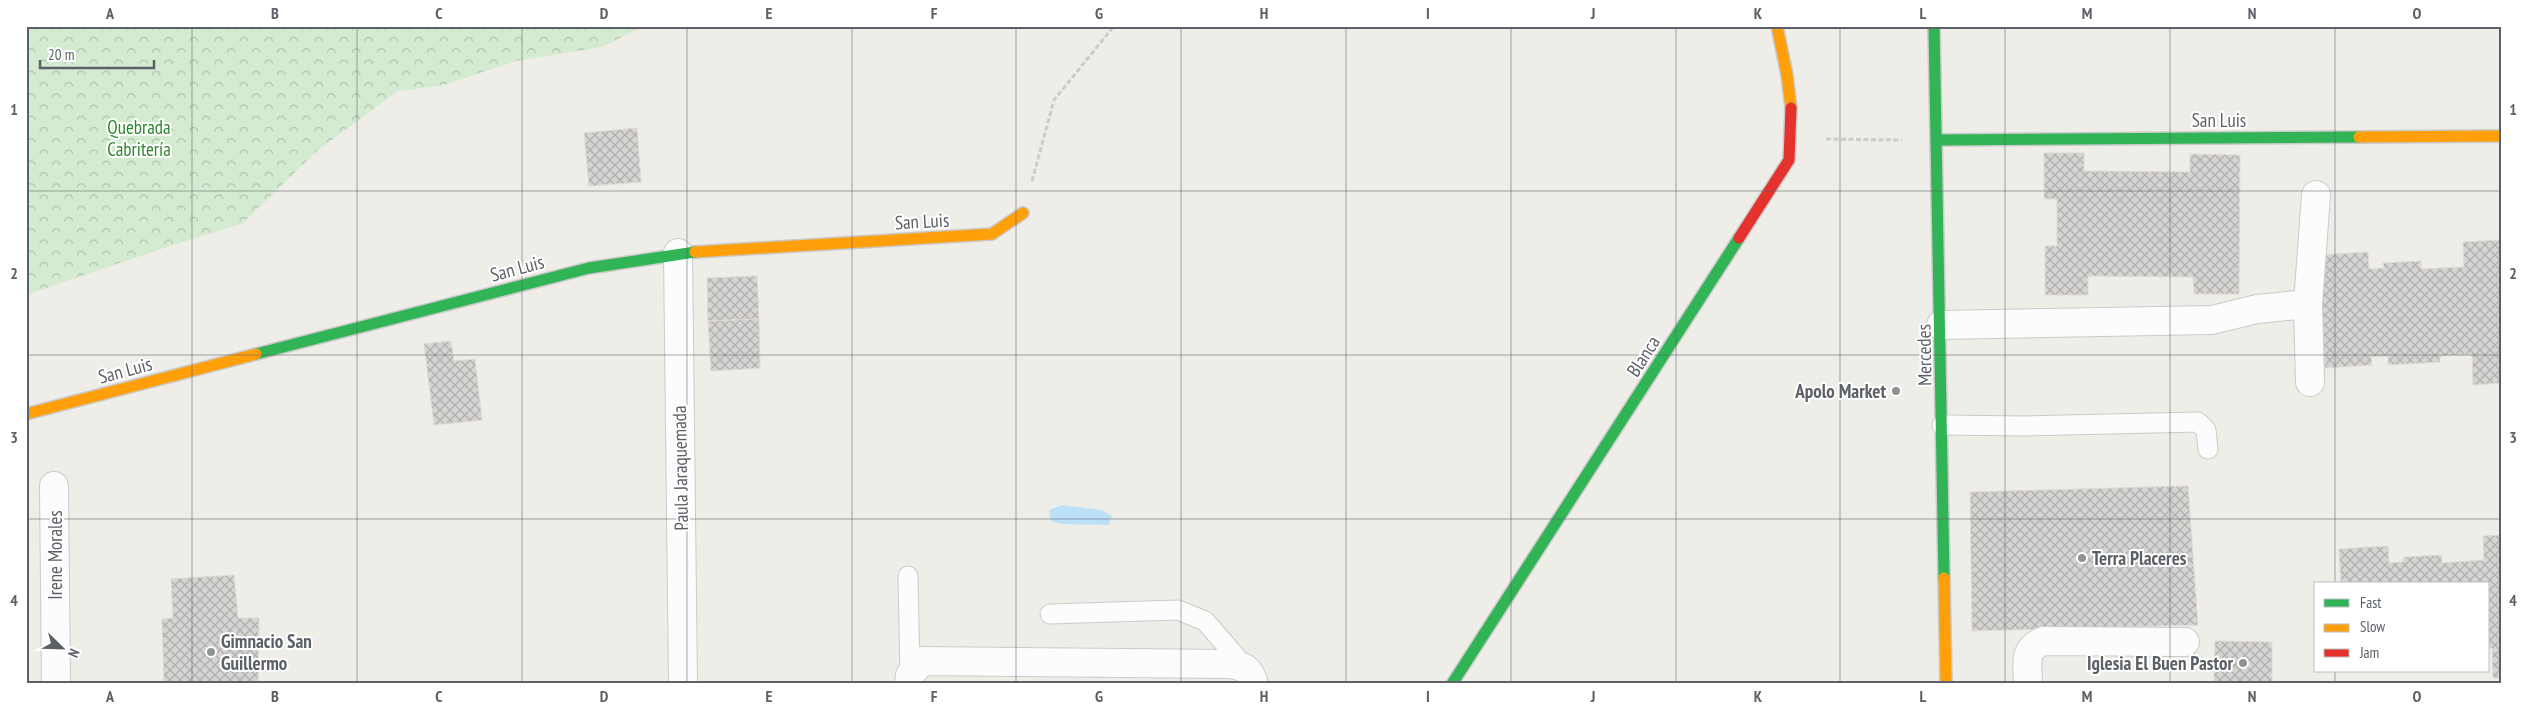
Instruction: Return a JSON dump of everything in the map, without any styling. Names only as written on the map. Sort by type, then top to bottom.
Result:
[{"type":"street","name":"Blanca","points":[[1452,684],[1789,160],[1794,139],[1783,49],[1777,26]]},
{"type":"street","name":"Mercedes","points":[[1934,26],[1938,140],[1946,684]]},
{"type":"street","name":"San Luis","points":[[1938,140],[2501,136]]},
{"type":"street","points":[[2310,382],[2308,304],[2316,195]]},
{"type":"street","name":"San Luis","points":[[26,414],[589,268],[678,253],[992,234],[1023,213]]},
{"type":"street","name":"Paula Jaraquemada","points":[[678,253],[683,684]]},
{"type":"street","points":[[1941,325],[2212,320],[2272,307],[2308,304]]},
{"type":"street","name":"Irene Morales","points":[[54,486],[56,684]]},
{"type":"street","points":[[2028,684],[2028,652],[2033,646],[2043,641],[2185,642]]},
{"type":"street","points":[[909,679],[922,661],[1211,663],[1249,675]]},
{"type":"lane","points":[[1942,425],[2026,426],[2198,422],[2206,430],[2208,449]]},
{"type":"lane","points":[[908,576],[909,679]]},
{"type":"lane","points":[[1050,614],[1178,610],[1205,621],[1249,675]]},
{"type":"path","points":[[1023,213],[1054,100],[1114,26]]},
{"type":"path","points":[[1794,139],[1938,140]]},
{"type":"green space","name":"Quebrada Cabritería","points":[[26,26],[644,26],[602,47],[516,61],[444,85],[398,91],[318,150],[243,223],[26,295]]},
{"type":"water","points":[[1062,505],[1101,510],[1112,516],[1109,525],[1064,524],[1051,521],[1049,510]]},
{"type":"building","points":[[637,128],[641,182],[589,186],[584,133]]},
{"type":"building","points":[[2044,153],[2084,153],[2084,171],[2190,172],[2190,154],[2240,155],[2239,294],[2194,294],[2193,277],[2088,276],[2088,295],[2045,295],[2045,246],[2057,246],[2057,199],[2044,199]]},
{"type":"building","points":[[2501,240],[2501,383],[2473,385],[2472,354],[2440,356],[2440,362],[2388,365],[2388,356],[2371,357],[2372,365],[2325,368],[2319,255],[2368,252],[2369,269],[2384,268],[2383,263],[2421,261],[2421,269],[2464,267],[2463,242]]},
{"type":"building","points":[[757,276],[759,319],[708,321],[707,278]]},
{"type":"building","points":[[759,319],[760,368],[711,371],[708,321]]},
{"type":"building","points":[[451,341],[454,361],[475,359],[482,420],[434,425],[424,344]]},
{"type":"building","name":"Terra Placeres","points":[[2188,486],[2198,625],[1972,631],[1970,492]]},
{"type":"building","points":[[2501,535],[2501,678],[2493,678],[2492,648],[2490,648],[2490,582],[2341,582],[2339,549],[2388,546],[2389,563],[2403,562],[2404,557],[2441,555],[2442,563],[2484,560],[2483,536]]},
{"type":"building","name":"Gimnacio San Guillermo","points":[[234,575],[238,618],[259,618],[258,684],[164,684],[162,619],[173,618],[171,579]]},
{"type":"building","name":"Iglesia El Buen Pastor","points":[[2215,641],[2272,642],[2272,684],[2214,684]]},
{"type":"traffic: fast","points":[[1934,26],[1944,578]]},
{"type":"traffic: fast","points":[[1938,140],[2359,137]]},
{"type":"traffic: fast","points":[[1452,684],[1739,238]]},
{"type":"traffic: fast","points":[[256,354],[589,268],[695,252]]},
{"type":"traffic: slow","points":[[1777,26],[1787,75],[1791,108]]},
{"type":"traffic: slow","points":[[2359,137],[2501,136]]},
{"type":"traffic: slow","points":[[695,252],[992,234],[1023,213]]},
{"type":"traffic: slow","points":[[26,414],[256,354]]},
{"type":"traffic: slow","points":[[1944,578],[1946,684]]},
{"type":"traffic: jam","points":[[1739,238],[1789,160],[1791,108]]},
{"type":"place","name":"Apolo Market","points":[[1896,391]]},
{"type":"place","name":"Terra Placeres","points":[[2082,558]]},
{"type":"place","name":"Gimnacio San Guillermo","points":[[211,652]]},
{"type":"place","name":"Iglesia El Buen Pastor","points":[[2243,663]]}]
